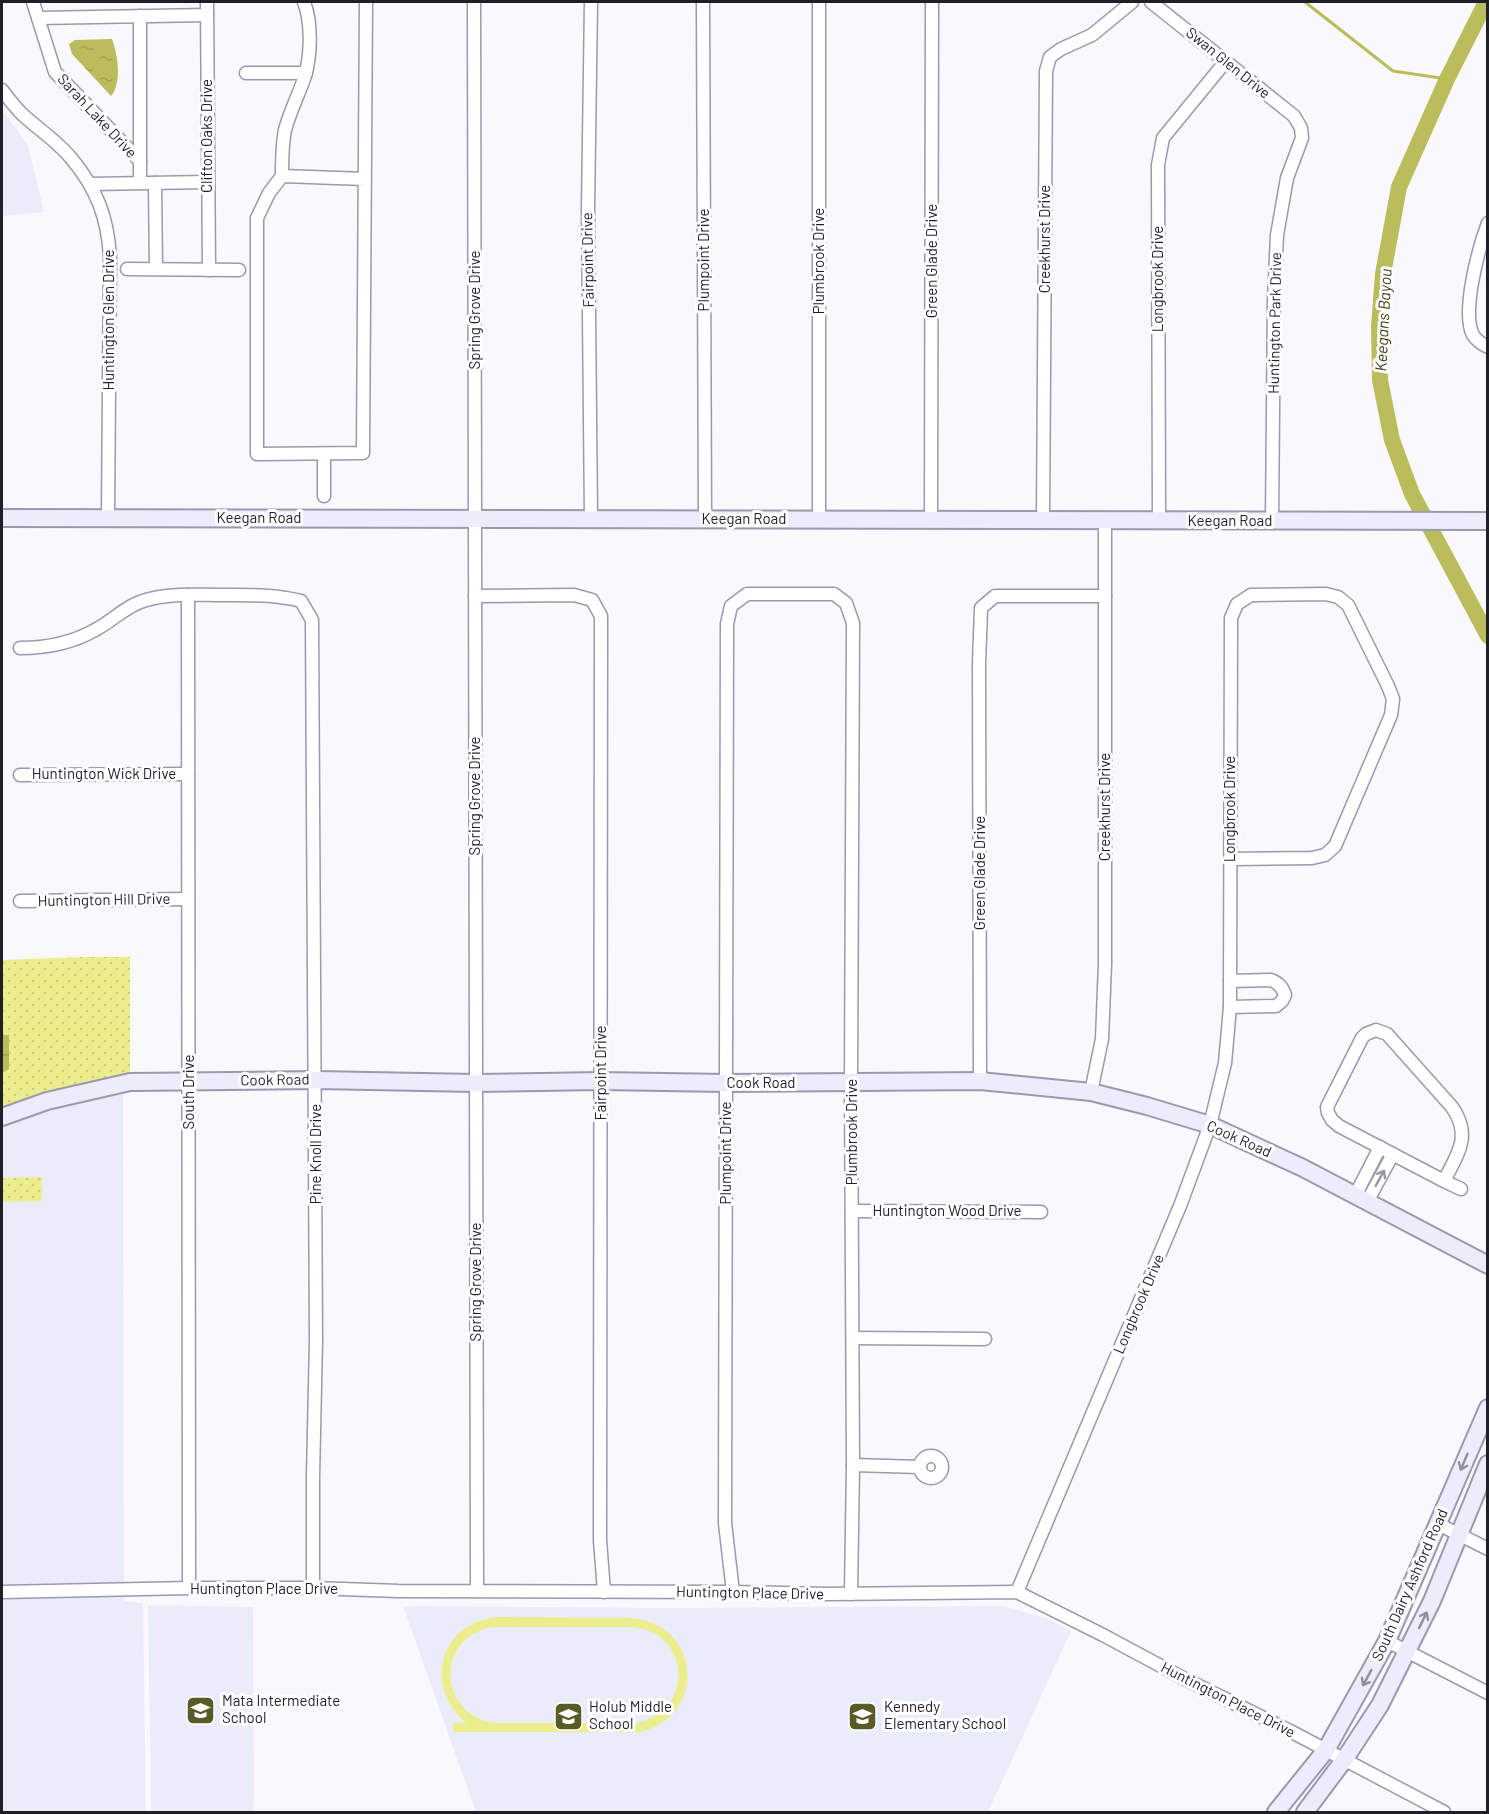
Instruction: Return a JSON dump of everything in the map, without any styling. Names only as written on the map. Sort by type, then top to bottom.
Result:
[{"type":"street","name":"Sarah Lake Drive","points":[[33,2],[56,72],[140,161]]},
{"type":"street","name":"Clifton Oaks Drive","points":[[207,2],[208,270]]},
{"type":"street","points":[[304,2],[309,53],[306,74],[286,127],[282,148],[282,176],[257,218],[257,454],[363,453],[366,2]]},
{"type":"street","name":"Spring Grove Drive","points":[[474,2],[477,1591]]},
{"type":"street","name":"Fairpoint Drive","points":[[591,2],[588,209],[591,519]]},
{"type":"street","name":"Plumpoint Drive","points":[[703,2],[705,519]]},
{"type":"street","name":"Plumbrook Drive","points":[[819,2],[819,520]]},
{"type":"street","name":"Green Glade Drive","points":[[931,520],[932,2]]},
{"type":"street","name":"Creekhurst Drive","points":[[1043,520],[1046,71],[1050,57],[1092,34],[1132,2]]},
{"type":"street","name":"Swan Glen Drive","points":[[1151,2],[1294,116],[1301,128]]},
{"type":"street","points":[[140,15],[140,183]]},
{"type":"street","points":[[38,18],[207,15]]},
{"type":"street","name":"Longbrook Drive","points":[[1159,520],[1158,165],[1163,138],[1226,61]]},
{"type":"street","points":[[246,74],[306,74]]},
{"type":"street","name":"Huntington Glen Drive","points":[[2,90],[21,113],[70,156],[90,184],[104,212],[110,248],[108,518]]},
{"type":"street","name":"Huntington Park Drive","points":[[1272,521],[1274,300],[1277,235],[1287,177],[1302,138],[1301,128]]},
{"type":"street","points":[[282,176],[365,179]]},
{"type":"street","points":[[90,184],[207,182]]},
{"type":"street","points":[[155,183],[156,269]]},
{"type":"street","points":[[1488,223],[1472,277],[1470,318],[1473,335],[1488,347]]},
{"type":"street","points":[[127,269],[239,270]]},
{"type":"street","points":[[324,455],[324,496]]},
{"type":"street","name":"Keegan Road","points":[[2,519],[1488,521]]},
{"type":"street","name":"Creekhurst Drive","points":[[1091,1092],[1102,1039],[1105,975],[1105,520]]},
{"type":"street","name":"Plumbrook Drive","points":[[727,678],[727,624],[731,606],[747,594],[834,594],[846,603],[853,623],[852,1594]]},
{"type":"street","name":"Longbrook Drive","points":[[1017,1592],[1180,1206],[1210,1125],[1225,1064],[1230,1007],[1230,859],[1231,618],[1237,604],[1251,595],[1326,594],[1338,597],[1347,604],[1388,686],[1393,699],[1391,715],[1335,846],[1325,855],[1312,858],[1230,859]]},
{"type":"street","name":"Pine Knoll Drive","points":[[20,648],[40,648],[76,638],[94,631],[123,611],[145,600],[188,595],[281,595],[301,601],[312,620],[316,1080],[313,1588]]},
{"type":"street","name":"South Drive","points":[[188,595],[189,1588]]},
{"type":"street","name":"Fairpoint Drive","points":[[474,596],[574,595],[592,600],[601,616],[600,1540],[604,1592]]},
{"type":"street","name":"Green Glade Drive","points":[[980,1081],[979,664],[981,608],[995,596],[1105,596]]},
{"type":"street","name":"Plumpoint Drive","points":[[727,678],[725,1523],[733,1592]]},
{"type":"street","name":"Huntington Wick Drive","points":[[20,775],[188,774]]},
{"type":"street","name":"Huntington Hill Drive","points":[[20,900],[188,899]]},
{"type":"street","points":[[1230,981],[1271,981],[1282,987],[1285,995],[1276,1006],[1230,1007]]},
{"type":"street","points":[[1444,1181],[1461,1147],[1463,1137],[1459,1116],[1387,1034],[1376,1030],[1362,1038],[1327,1107],[1328,1113],[1339,1126],[1444,1181],[1461,1189]]},
{"type":"street","name":"Cook Road","points":[[2,1117],[47,1101],[130,1082],[316,1080],[476,1083],[601,1081],[851,1083],[980,1081],[1091,1092],[1210,1125],[1303,1168],[1488,1265]]},
{"type":"street","points":[[1361,1199],[1380,1147]]},
{"type":"street","points":[[1361,1199],[1393,1154]]},
{"type":"street","name":"Huntington Wood Drive","points":[[852,1211],[1041,1212]]},
{"type":"street","points":[[853,1338],[986,1339]]},
{"type":"street","name":"South Dairy Ashford Road","points":[[1276,1812],[1326,1750],[1387,1641],[1488,1408]]},
{"type":"street","name":"South Dairy Ashford Road","points":[[1305,1812],[1344,1760],[1380,1705],[1432,1601],[1488,1464]]},
{"type":"street","points":[[853,1465],[920,1467]]},
{"type":"street","points":[[1438,1524],[1488,1549]]},
{"type":"street","name":"Huntington Place Drive","points":[[2,1592],[189,1588],[852,1594],[1017,1592],[1444,1812]]},
{"type":"street","points":[[1387,1641],[1488,1693]]},
{"type":"shaded area","points":[[2,110],[28,145],[44,212],[2,216]]},
{"type":"shaded area","points":[[123,1094],[124,1601],[143,1603],[146,1812],[2,1812],[2,1127],[84,1101]]},
{"type":"shaded area","name":"Mata Intermediate School","points":[[148,1605],[253,1607],[254,1812],[151,1812]]},
{"type":"shaded area","points":[[403,1606],[669,1608],[1003,1606],[1048,1619],[1071,1631],[988,1812],[476,1812]]},
{"type":"green space","points":[[130,957],[130,1076],[2,1111],[2,960]]},
{"type":"green space","points":[[42,1177],[42,1199],[40,1201],[2,1202],[2,1178]]},
{"type":"green space","points":[[498,1617],[631,1618],[654,1624],[672,1636],[683,1652],[687,1671],[685,1690],[677,1708],[662,1723],[640,1732],[453,1732],[453,1723],[466,1723],[452,1708],[444,1692],[441,1675],[444,1658],[451,1643],[462,1630],[478,1621]],"holes":[[[491,1627],[631,1627],[651,1632],[665,1642],[674,1655],[678,1671],[677,1687],[670,1702],[657,1715],[638,1723],[498,1723],[478,1718],[464,1708],[455,1694],[451,1678],[452,1662],[459,1647],[472,1635]]]},
{"type":"water","points":[[112,39],[118,76],[111,96],[72,54],[69,44],[75,40]]},
{"type":"water","points":[[2,1035],[9,1035],[9,1069],[2,1073]]},
{"type":"waterway","points":[[1305,2],[1393,71],[1447,79]]},
{"type":"waterway","name":"Keegans Bayou","points":[[1486,2],[1447,79],[1399,187],[1383,274],[1379,326],[1380,380],[1392,440],[1412,494],[1488,636]]},
{"type":"place","name":"Mata Intermediate School","points":[[201,1710]]},
{"type":"place","name":"Holub Middle School","points":[[568,1716]]},
{"type":"place","name":"Kennedy Elementary School","points":[[863,1716]]}]
